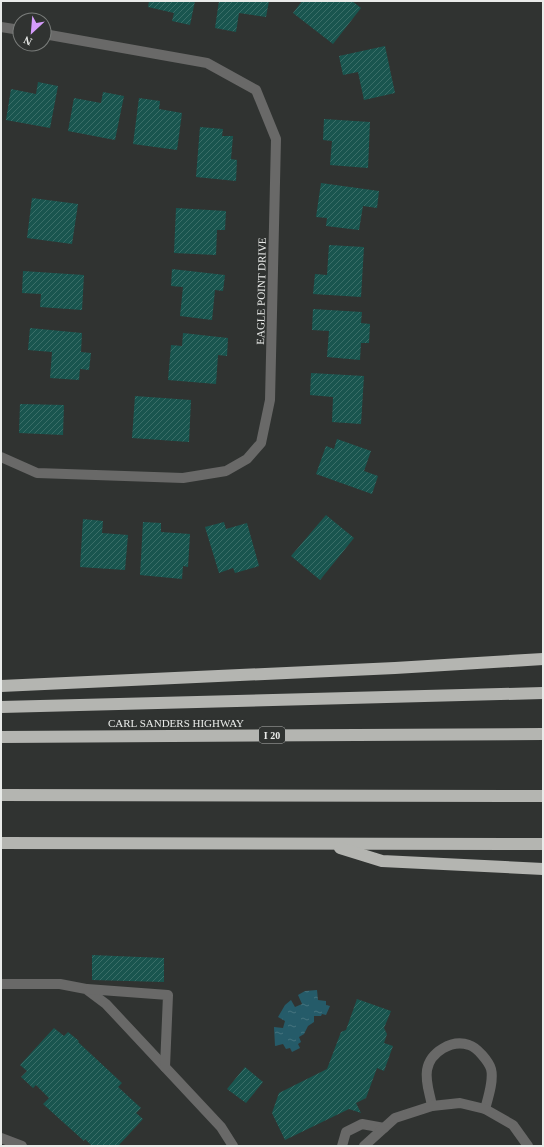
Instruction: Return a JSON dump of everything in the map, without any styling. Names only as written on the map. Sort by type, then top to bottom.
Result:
[{"type":"highway","points":[[1,686],[395,668],[543,659]]},
{"type":"highway","points":[[1,707],[543,693]]},
{"type":"highway","name":"CARL SANDERS HIGHWAY","points":[[1,736],[543,734]]},
{"type":"highway","points":[[1,795],[543,796]]},
{"type":"highway","points":[[1,842],[543,844]]},
{"type":"highway","points":[[330,844],[382,861],[543,868]]},
{"type":"street","points":[[1,27],[12,29]]},
{"type":"street","name":"EAGLE POINT DRIVE","points":[[1,457],[37,473],[183,478],[226,471],[247,459],[261,444],[270,400],[276,139],[256,90],[207,63],[52,35]]},
{"type":"street","points":[[1,984],[60,984],[86,989],[168,996],[165,1067]]},
{"type":"street","points":[[86,989],[106,1004],[165,1067],[221,1127],[233,1146]]},
{"type":"street","points":[[432,1106],[426,1079],[427,1069],[431,1059],[448,1045],[458,1043],[470,1045],[480,1052],[488,1062],[492,1078],[485,1108]]},
{"type":"street","points":[[364,1146],[395,1118],[432,1106],[460,1103],[485,1108],[513,1125],[528,1146]]},
{"type":"street","points":[[342,1146],[346,1132],[362,1124],[384,1128]]},
{"type":"street","points":[[1,1138],[22,1146]]},
{"type":"water","points":[[317,990],[318,1000],[326,1001],[326,1005],[330,1006],[326,1015],[322,1014],[321,1016],[314,1016],[314,1022],[308,1026],[304,1034],[299,1037],[301,1042],[298,1044],[300,1048],[292,1052],[290,1048],[286,1049],[283,1044],[275,1046],[274,1027],[283,1028],[285,1021],[278,1017],[285,1005],[291,1000],[295,1007],[302,1004],[298,995],[305,991]]},
{"type":"building","points":[[149,1],[195,1],[190,25],[172,21],[174,13],[148,7]]},
{"type":"building","points":[[219,1],[269,1],[266,17],[239,13],[236,32],[215,28]]},
{"type":"building","points":[[302,1],[352,1],[361,8],[333,44],[293,13]]},
{"type":"building","points":[[385,46],[395,93],[364,100],[358,72],[343,75],[339,56]]},
{"type":"building","points":[[38,82],[58,86],[50,128],[6,120],[11,89],[36,94]]},
{"type":"building","points":[[103,92],[124,96],[115,140],[68,131],[74,98],[101,103]]},
{"type":"building","points":[[139,98],[160,101],[159,109],[182,113],[177,150],[133,144]]},
{"type":"building","points":[[324,119],[370,122],[368,168],[330,165],[332,141],[323,140]]},
{"type":"building","points":[[200,127],[223,129],[222,136],[233,136],[231,159],[237,160],[236,181],[196,177]]},
{"type":"building","points":[[321,183],[379,191],[377,208],[363,206],[359,230],[326,226],[327,218],[316,217]]},
{"type":"building","points":[[32,198],[78,204],[72,244],[27,238]]},
{"type":"building","points":[[176,208],[226,211],[225,230],[217,230],[216,255],[174,253]]},
{"type":"building","points":[[329,245],[364,247],[361,297],[313,294],[315,274],[327,275]]},
{"type":"building","points":[[172,269],[225,275],[223,291],[215,290],[212,320],[180,316],[183,287],[171,286]]},
{"type":"building","points":[[23,271],[84,275],[82,310],[40,307],[41,294],[22,293]]},
{"type":"building","points":[[313,309],[362,312],[361,323],[370,324],[369,343],[361,343],[360,360],[327,357],[329,331],[312,330]]},
{"type":"building","points":[[30,328],[82,333],[81,352],[91,353],[89,370],[80,369],[79,380],[50,378],[52,352],[28,350]]},
{"type":"building","points":[[183,333],[228,338],[227,356],[218,355],[216,384],[168,380],[171,345],[182,346]]},
{"type":"building","points":[[311,373],[364,376],[361,424],[332,422],[333,397],[310,395]]},
{"type":"building","points":[[135,396],[191,400],[189,442],[132,438]]},
{"type":"building","points":[[20,404],[64,405],[63,435],[19,433]]},
{"type":"building","points":[[337,439],[371,451],[364,471],[378,476],[372,494],[316,474],[326,446],[334,449]]},
{"type":"building","points":[[326,515],[354,538],[320,580],[291,556]]},
{"type":"building","points":[[83,519],[103,521],[102,533],[128,535],[125,570],[80,567]]},
{"type":"building","points":[[143,522],[161,523],[161,532],[190,534],[188,567],[183,566],[182,579],[140,575]]},
{"type":"building","points":[[224,522],[226,529],[247,523],[259,566],[235,573],[233,568],[219,573],[205,527]]},
{"type":"building","points":[[92,955],[164,958],[164,982],[92,980]]},
{"type":"building","points":[[357,999],[391,1011],[384,1028],[387,1034],[384,1043],[393,1046],[384,1071],[377,1068],[366,1098],[356,1103],[361,1113],[349,1109],[285,1140],[272,1113],[279,1093],[327,1069],[341,1032],[346,1030]]},
{"type":"building","points":[[54,1028],[64,1036],[68,1032],[79,1041],[78,1042],[122,1083],[118,1087],[141,1108],[136,1113],[143,1119],[118,1146],[92,1146],[85,1139],[84,1141],[43,1104],[49,1098],[36,1085],[33,1088],[21,1077],[27,1071],[20,1065]]},
{"type":"building","points":[[245,1067],[263,1082],[246,1103],[227,1089]]}]
